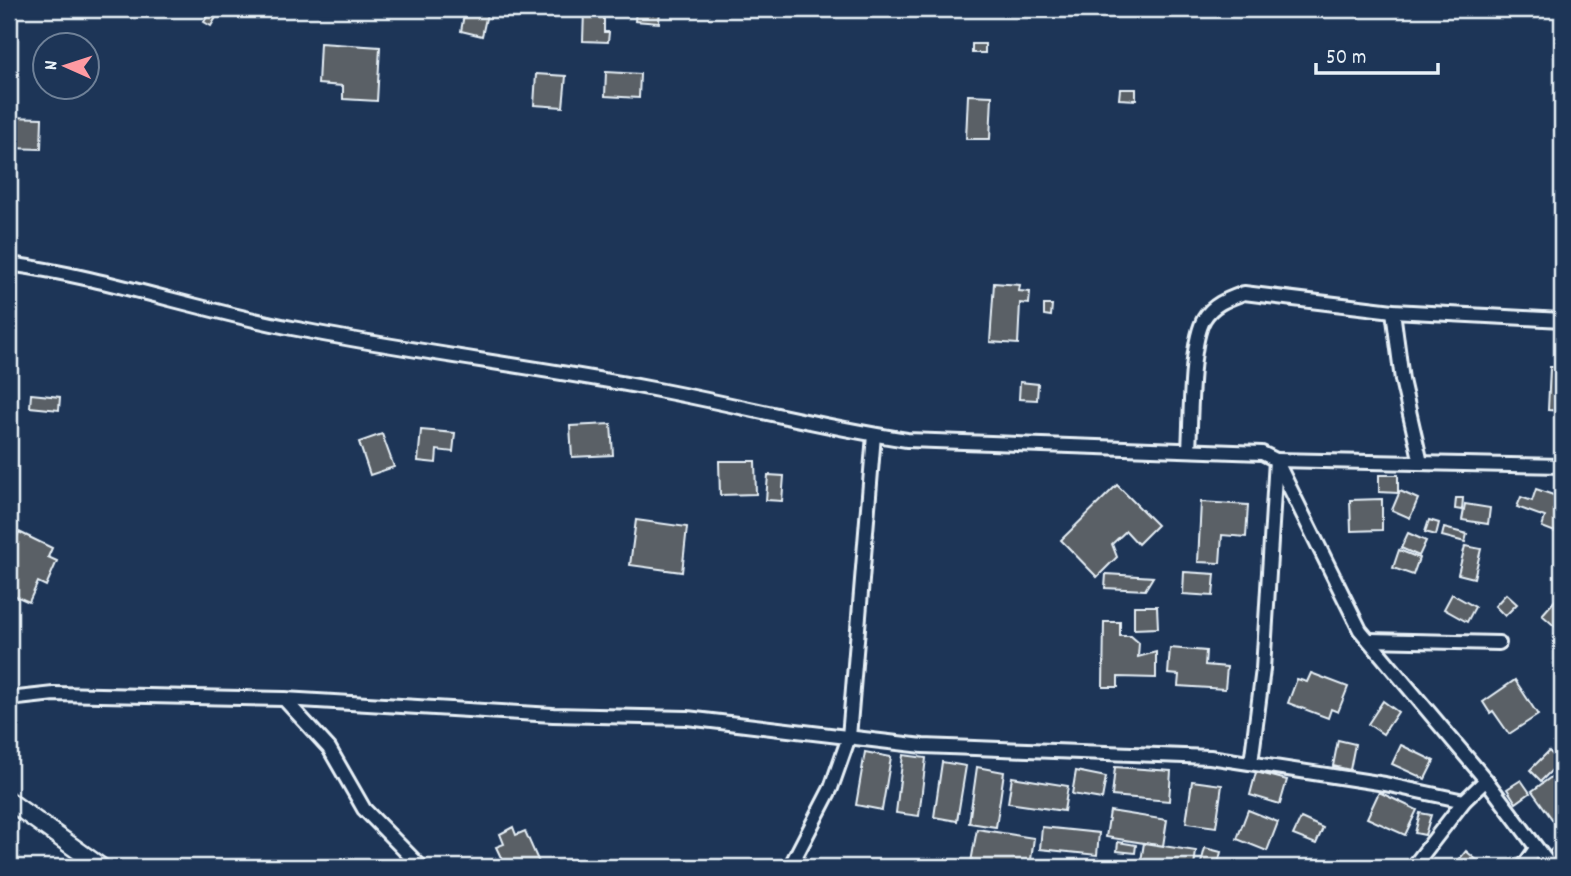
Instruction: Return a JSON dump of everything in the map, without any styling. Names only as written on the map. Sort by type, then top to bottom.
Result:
[{"type":"street","points":[[9,264],[68,272],[292,328],[655,389],[821,427],[907,440],[1189,449],[1262,453],[1276,460],[1562,466]]},
{"type":"street","points":[[1189,449],[1196,349],[1204,320],[1221,301],[1244,293],[1393,311],[1562,320]]},
{"type":"street","points":[[1393,311],[1402,380],[1421,463]]},
{"type":"street","points":[[790,867],[831,788],[849,737],[874,435]]},
{"type":"street","points":[[1276,460],[1360,630],[1486,780],[1535,850],[1551,867]]},
{"type":"street","points":[[1251,763],[1264,659],[1276,460]]},
{"type":"street","points":[[1369,640],[1499,643]]},
{"type":"street","points":[[9,699],[54,694],[284,699],[553,715],[687,718],[923,746],[1210,757],[1385,784],[1464,801]]},
{"type":"street","points":[[284,699],[329,748],[364,809],[421,867]]},
{"type":"street","points":[[1413,867],[1464,801],[1486,780]]},
{"type":"street","points":[[9,801],[101,867]]},
{"type":"street","points":[[1523,867],[1535,850]]},
{"type":"building","points":[[465,9],[488,9],[482,36],[461,31]]},
{"type":"building","points":[[636,9],[660,9],[659,23],[635,21]]},
{"type":"building","points":[[211,10],[218,14],[211,26],[204,22]]},
{"type":"building","points":[[584,11],[604,12],[604,32],[609,32],[608,42],[583,41]]},
{"type":"building","points":[[320,43],[380,47],[377,101],[343,99],[343,86],[318,84]]},
{"type":"building","points":[[972,44],[985,44],[985,53],[972,53]]},
{"type":"building","points":[[606,72],[640,74],[639,98],[605,96]]},
{"type":"building","points":[[536,74],[566,76],[563,107],[534,105]]},
{"type":"building","points":[[1120,89],[1136,89],[1136,100],[1119,99]]},
{"type":"building","points":[[968,95],[992,96],[990,139],[966,139]]},
{"type":"building","points":[[9,117],[42,118],[41,149],[9,148]]},
{"type":"building","points":[[994,283],[1020,285],[1019,291],[1030,292],[1029,304],[1020,303],[1018,344],[990,342]]},
{"type":"building","points":[[1044,305],[1052,305],[1051,316],[1044,315]]},
{"type":"building","points":[[1550,367],[1562,367],[1562,411],[1548,410]]},
{"type":"building","points":[[1020,382],[1038,384],[1037,400],[1019,399]]},
{"type":"building","points":[[31,394],[60,397],[59,410],[30,407]]},
{"type":"building","points":[[9,415],[15,417],[9,434]]},
{"type":"building","points":[[611,424],[613,455],[572,457],[570,426]]},
{"type":"building","points":[[421,430],[455,433],[453,452],[437,450],[436,463],[418,461]]},
{"type":"building","points":[[382,434],[394,467],[370,475],[359,442]]},
{"type":"building","points":[[719,461],[755,461],[756,494],[720,495]]},
{"type":"building","points":[[768,475],[784,476],[782,501],[766,500]]},
{"type":"building","points":[[1379,475],[1398,475],[1398,493],[1379,492]]},
{"type":"building","points":[[1117,485],[1157,525],[1138,544],[1126,531],[1112,544],[1117,557],[1097,577],[1061,540]]},
{"type":"building","points":[[1536,489],[1562,498],[1562,510],[1555,532],[1542,527],[1545,517],[1517,507],[1521,497],[1532,501]]},
{"type":"building","points":[[1400,491],[1418,499],[1410,518],[1392,510]]},
{"type":"building","points":[[1456,498],[1463,498],[1462,510],[1455,509]]},
{"type":"building","points":[[1382,499],[1382,530],[1351,531],[1350,500]]},
{"type":"building","points":[[1201,502],[1248,505],[1246,537],[1222,535],[1220,563],[1198,562]]},
{"type":"building","points":[[1465,504],[1490,508],[1488,524],[1462,520]]},
{"type":"building","points":[[636,520],[687,527],[682,572],[630,565]]},
{"type":"building","points":[[1429,520],[1439,523],[1436,535],[1425,532]]},
{"type":"building","points":[[1444,528],[1467,534],[1465,542],[1442,536]]},
{"type":"building","points":[[19,532],[52,548],[48,557],[57,561],[46,586],[38,582],[29,602],[9,593],[9,584],[15,569],[9,566],[9,555]]},
{"type":"building","points":[[1408,533],[1426,541],[1419,556],[1401,548]]},
{"type":"building","points":[[1465,546],[1481,549],[1474,578],[1458,574]]},
{"type":"building","points":[[1399,550],[1419,558],[1413,575],[1393,568]]},
{"type":"building","points":[[1184,572],[1215,574],[1213,596],[1183,594]]},
{"type":"building","points":[[1106,574],[1153,577],[1145,590],[1105,588]]},
{"type":"building","points":[[1452,594],[1475,607],[1467,622],[1444,609]]},
{"type":"building","points":[[1506,594],[1517,604],[1505,616],[1495,606]]},
{"type":"building","points":[[1557,598],[1562,603],[1562,641],[1555,634],[1559,630],[1542,615]]},
{"type":"building","points":[[1134,606],[1157,606],[1158,628],[1134,629]]},
{"type":"building","points":[[1104,622],[1120,622],[1120,636],[1131,636],[1139,643],[1138,657],[1156,652],[1156,678],[1118,677],[1118,687],[1103,687]]},
{"type":"building","points":[[1170,648],[1206,651],[1205,665],[1227,667],[1225,689],[1178,686],[1179,675],[1168,674]]},
{"type":"building","points":[[1311,673],[1348,687],[1338,712],[1331,709],[1328,718],[1288,703],[1297,679],[1307,682]]},
{"type":"building","points":[[1515,680],[1538,715],[1509,734],[1483,702]]},
{"type":"building","points":[[1383,701],[1398,712],[1383,734],[1368,724]]},
{"type":"building","points":[[1338,740],[1355,744],[1350,770],[1333,766]]},
{"type":"building","points":[[1401,745],[1434,761],[1425,779],[1392,764]]},
{"type":"building","points":[[1549,751],[1560,762],[1541,781],[1530,770]]},
{"type":"building","points":[[865,752],[891,757],[882,810],[856,805]]},
{"type":"building","points":[[903,755],[926,758],[919,816],[896,813]]},
{"type":"building","points":[[942,762],[966,766],[957,821],[934,817]]},
{"type":"building","points":[[977,767],[1004,772],[996,827],[969,823]]},
{"type":"building","points":[[1115,767],[1171,771],[1169,801],[1112,796]]},
{"type":"building","points":[[1076,771],[1106,777],[1102,799],[1072,794]]},
{"type":"building","points":[[1256,772],[1287,780],[1280,804],[1250,795]]},
{"type":"building","points":[[1554,775],[1562,787],[1562,818],[1555,823],[1532,791]]},
{"type":"building","points":[[1012,777],[1068,786],[1064,811],[1008,803]]},
{"type":"building","points":[[1521,780],[1530,793],[1516,803],[1507,789]]},
{"type":"building","points":[[1192,781],[1222,785],[1216,827],[1186,823]]},
{"type":"building","points":[[1379,792],[1417,810],[1405,835],[1367,818]]},
{"type":"building","points":[[1248,810],[1278,822],[1267,851],[1237,839]]},
{"type":"building","points":[[1110,811],[1167,820],[1163,846],[1106,837]]},
{"type":"building","points":[[1420,813],[1431,815],[1425,835],[1415,833]]},
{"type":"building","points":[[1301,818],[1323,828],[1316,844],[1293,835]]},
{"type":"building","points":[[513,827],[516,835],[525,831],[541,867],[513,867],[512,863],[505,866],[496,847],[504,844],[500,834]]},
{"type":"building","points":[[1042,827],[1099,833],[1097,855],[1040,849]]},
{"type":"building","points":[[977,829],[1034,838],[1030,867],[971,862]]},
{"type":"building","points":[[1562,839],[1562,852],[1555,858],[1549,852]]},
{"type":"building","points":[[1118,842],[1136,845],[1135,853],[1117,851]]},
{"type":"building","points":[[1144,843],[1196,851],[1194,867],[1140,867]]},
{"type":"building","points":[[1205,848],[1221,852],[1217,867],[1200,867]]},
{"type":"building","points":[[1466,851],[1485,867],[1460,867],[1457,862]]}]
